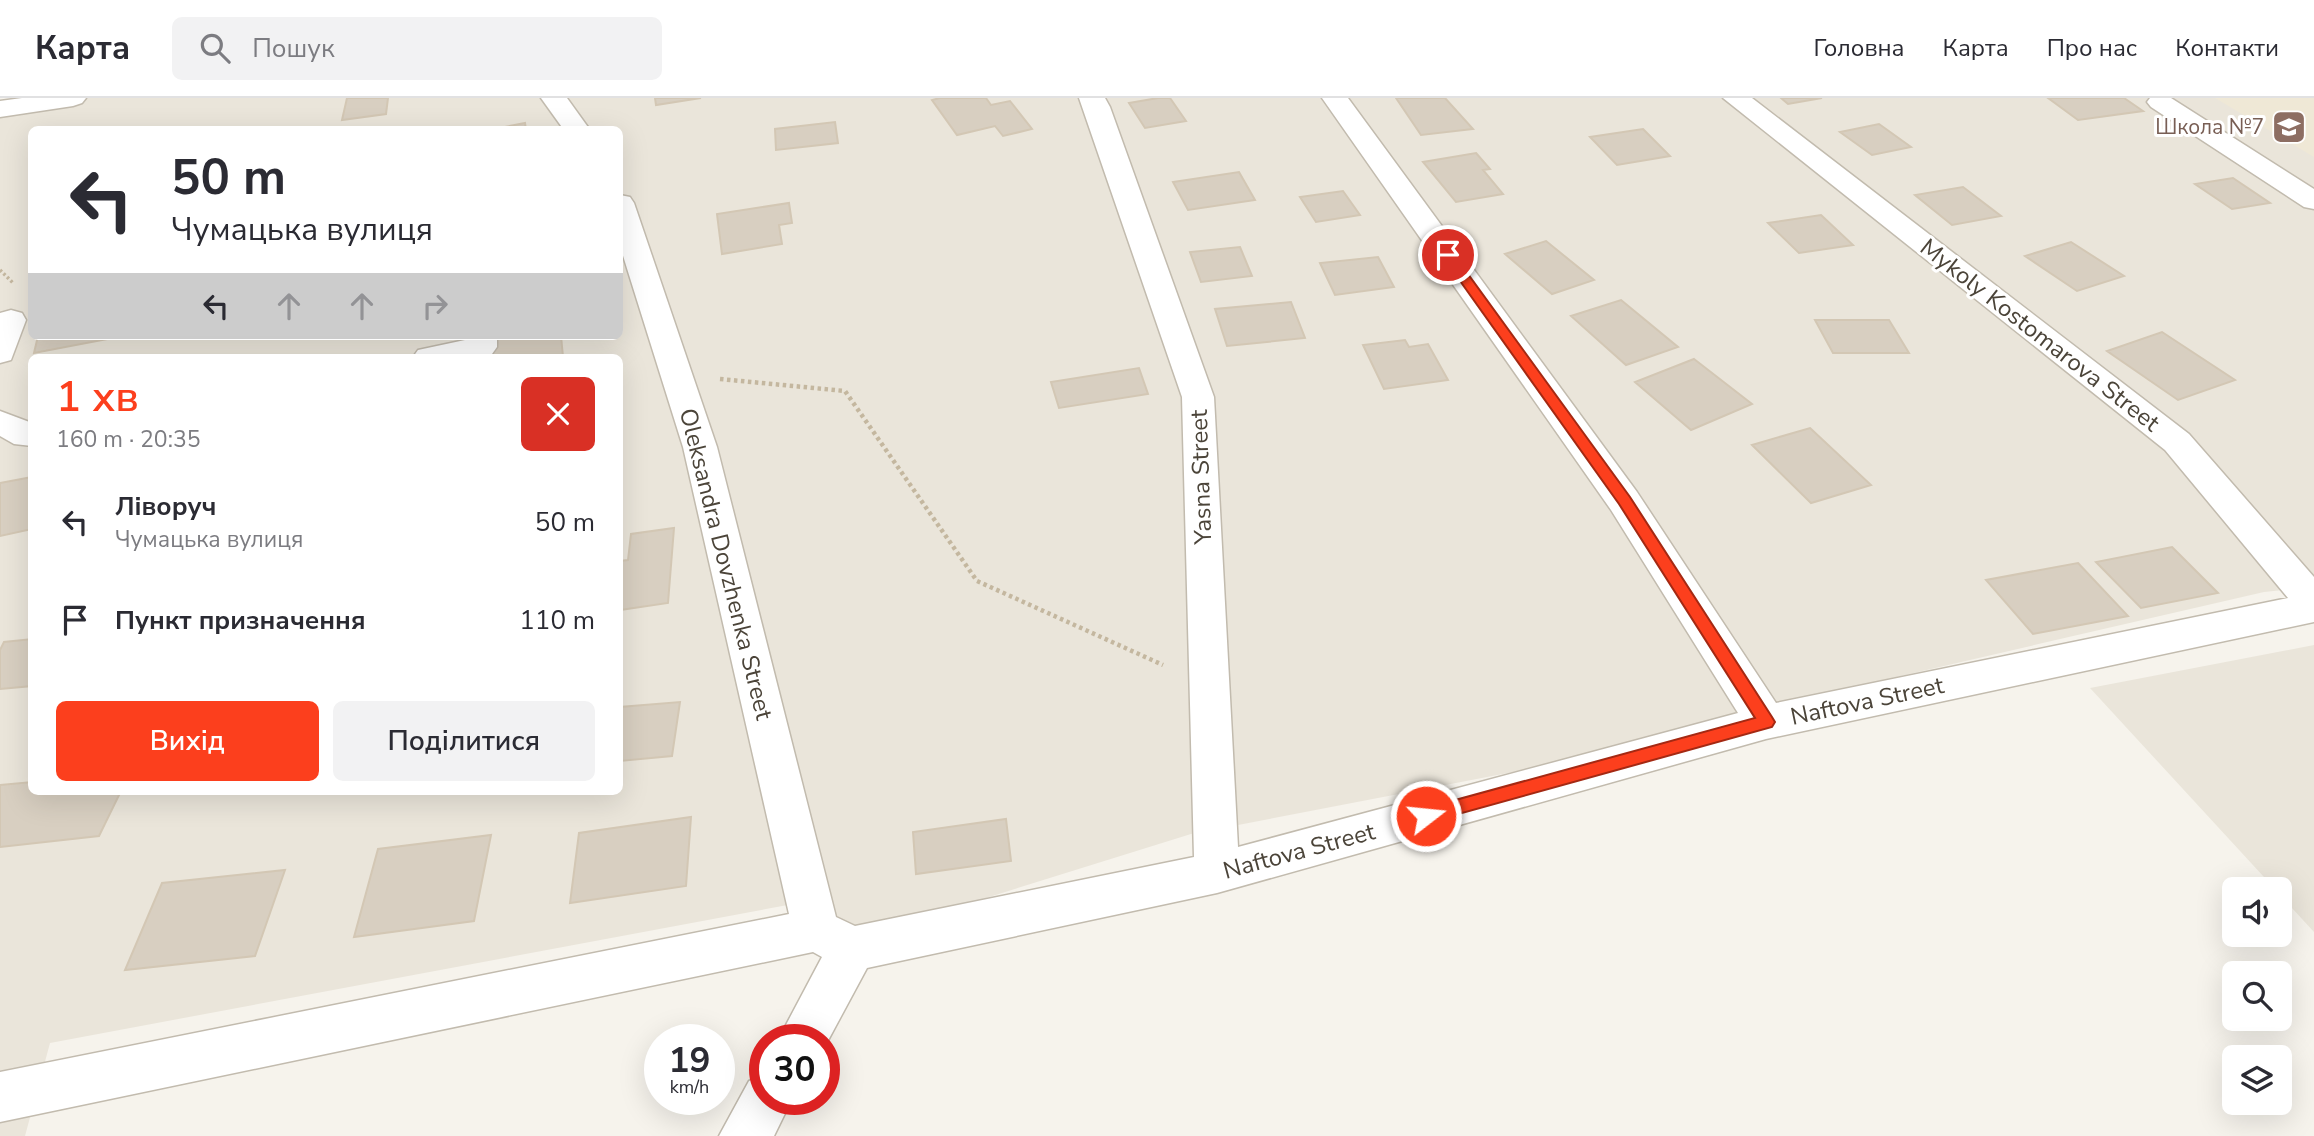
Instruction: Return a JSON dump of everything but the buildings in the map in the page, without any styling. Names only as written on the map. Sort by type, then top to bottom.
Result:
[{"type":"street","points":[[0,109],[73,98]]},
{"type":"street","points":[[554,98],[574,126]]},
{"type":"street","name":"Yasna Street","points":[[1092,98],[1198,397],[1217,873]]},
{"type":"street","points":[[1335,98],[1624,501],[1766,722]]},
{"type":"street","name":"Mykoly Kostomarova Street","points":[[1737,98],[2177,442],[2314,605]]},
{"type":"street","points":[[2160,102],[2314,201]]},
{"type":"street","name":"Oleksandra Dovzhenka Street","points":[[623,225],[627,253],[677,375],[700,447],[834,940]]},
{"type":"street","points":[[0,353],[19,313]]},
{"type":"street","points":[[445,354],[481,347],[481,340]]},
{"type":"street","points":[[0,422],[28,435]]},
{"type":"street","name":"Naftova Street","points":[[0,1097],[834,940],[1217,873],[1766,722],[2314,605]]},
{"type":"street","points":[[807,1024],[834,940]]},
{"type":"street","points":[[745,1136],[757,1115]]},
{"type":"path","points":[[677,375],[845,391],[977,581],[1209,686]]},
{"type":"shaded area","points":[[12,98],[2314,98],[2314,587],[2264,592],[1710,720],[1617,752],[1191,834],[861,937],[793,904],[50,1043],[25,1136],[0,1136],[0,113]]},
{"type":"shaded area","name":"Школа №7","points":[[2215,98],[2314,98],[2314,157]]},
{"type":"shaded area","points":[[2314,645],[2314,932],[2292,908],[2292,877],[2264,877],[2090,688]]},
{"type":"place","name":"Школа №7","points":[[2289,127]]},
{"type":"route","points":[[1426,816],[1766,722],[1624,501],[1448,255]]}]
